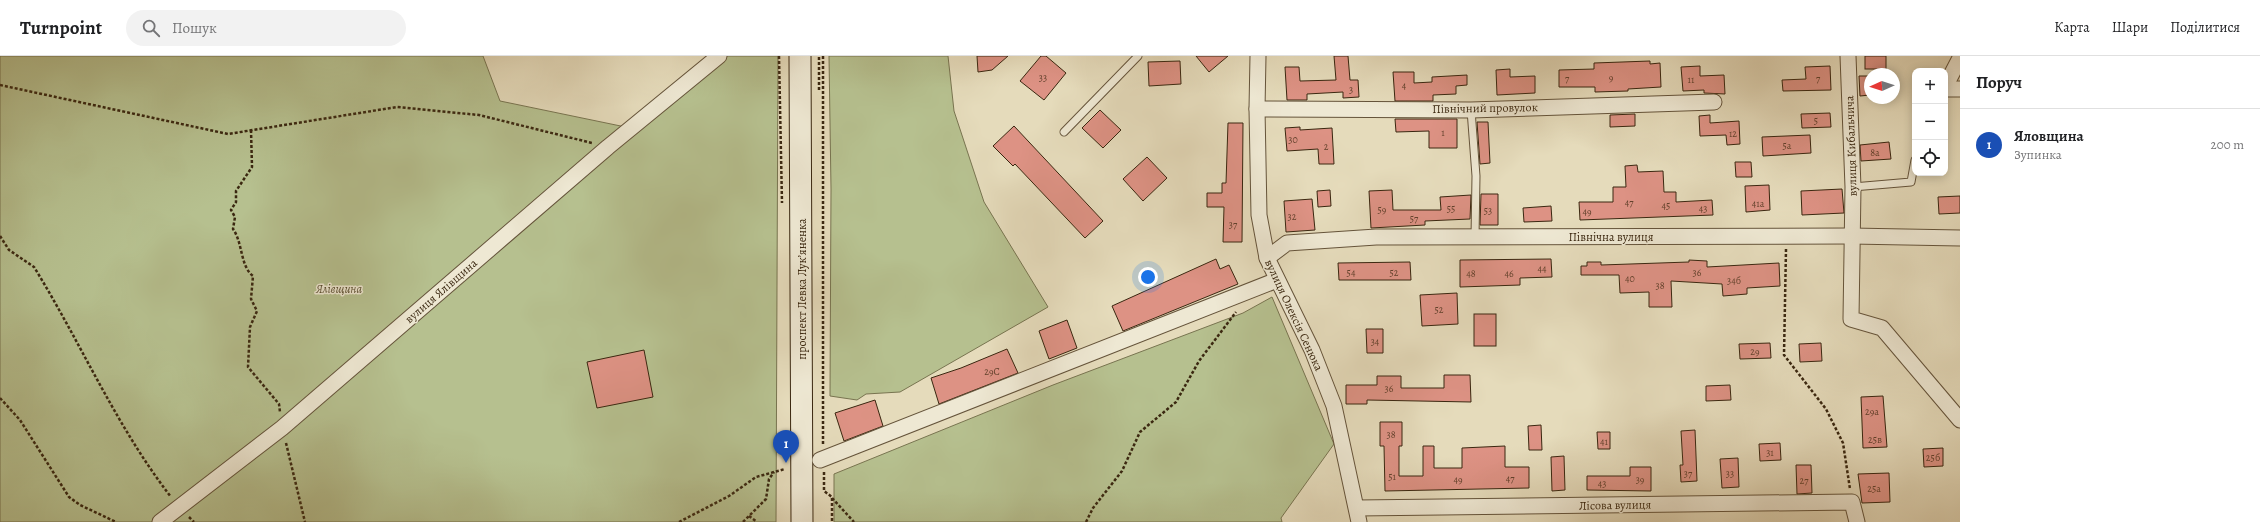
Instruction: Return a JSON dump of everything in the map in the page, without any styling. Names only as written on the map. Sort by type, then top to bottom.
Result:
[{"type":"main road","name":"проспект Левка Лукʼяненка","points":[[800,56],[802,522]]},
{"type":"street","name":"вулиця Ялівщина","points":[[160,522],[282,428],[608,147],[719,56]]},
{"type":"street","name":"вулиця Олексія Сенюка","points":[[1258,56],[1257,109],[1259,215],[1267,258],[1312,350],[1334,406],[1358,515]]},
{"type":"street","name":"вулиця Кибальчича","points":[[1848,56],[1853,186],[1851,236],[1851,319],[1882,328],[1960,420]]},
{"type":"street","points":[[1948,82],[1960,58]]},
{"type":"street","points":[[1948,88],[1960,89]]},
{"type":"street","name":"Північний провулок","points":[[1257,109],[1471,110],[1714,102]]},
{"type":"street","name":"Північна вулиця","points":[[1267,258],[1287,243],[1376,237],[1851,236],[1960,238]]},
{"type":"street","points":[[822,459],[1277,280]]},
{"type":"street","points":[[1852,502],[1857,522]]},
{"type":"street","name":"Лісова вулиця","points":[[1358,515],[1852,502]]},
{"type":"lane","points":[[1064,132],[1138,56]]},
{"type":"lane","points":[[1471,110],[1476,176],[1476,237]]},
{"type":"lane","points":[[1853,186],[1911,182],[1912,176]]},
{"type":"path","points":[[823,56],[822,459],[824,491],[832,497],[854,522]]},
{"type":"path","points":[[0,85],[228,134],[397,107],[479,115],[608,147]]},
{"type":"path","points":[[251,130],[252,167],[236,191],[236,202],[231,210],[235,217],[233,229],[240,238],[247,271],[253,276],[251,299],[257,311],[250,327],[248,367],[279,404],[282,428],[305,522]]},
{"type":"path","points":[[0,236],[8,250],[34,267],[125,430],[142,457],[180,507]]},
{"type":"path","points":[[1786,236],[1784,355],[1826,409],[1843,443],[1852,502]]},
{"type":"path","points":[[1086,522],[1092,508],[1122,471],[1140,432],[1176,402],[1199,361],[1252,290]]},
{"type":"path","points":[[0,398],[20,420],[69,497],[80,505],[116,522]]},
{"type":"path","points":[[679,522],[729,496],[756,477],[788,468]]},
{"type":"path","points":[[743,522],[766,499],[769,479],[775,472]]},
{"type":"path","points":[[832,497],[832,522]]},
{"type":"path","points":[[748,516],[757,522]]},
{"type":"green space","name":"Ялівщина","points":[[0,56],[483,56],[500,101],[640,130],[672,99],[725,56],[778,56],[776,522],[0,522]]},
{"type":"green space","points":[[829,56],[948,56],[954,111],[984,202],[1048,307],[900,392],[866,394],[857,400],[830,396],[831,189]]},
{"type":"green space","points":[[1272,297],[1334,444],[1281,518],[1282,522],[834,522],[834,474],[1053,385],[1243,313]]},
{"type":"building","points":[[977,56],[1008,56],[992,70],[978,72]]},
{"type":"building","points":[[1041,56],[1046,56],[1066,73],[1044,100],[1020,81]]},
{"type":"building","points":[[1196,56],[1228,56],[1209,72]]},
{"type":"building","points":[[1334,56],[1348,56],[1350,80],[1358,80],[1359,97],[1343,98],[1343,92],[1307,94],[1307,100],[1287,100],[1285,67],[1299,67],[1300,81],[1336,80]]},
{"type":"building","points":[[1865,56],[1886,56],[1886,68],[1865,68]]},
{"type":"building","points":[[1180,61],[1181,84],[1149,86],[1148,62]]},
{"type":"building","points":[[1650,61],[1650,64],[1660,63],[1661,87],[1628,89],[1628,91],[1595,92],[1595,87],[1559,87],[1559,70],[1594,69],[1594,63]]},
{"type":"building","points":[[1700,66],[1700,76],[1724,75],[1725,94],[1704,93],[1704,90],[1683,91],[1681,67]]},
{"type":"building","points":[[1830,66],[1831,90],[1783,91],[1782,80],[1806,79],[1805,67]]},
{"type":"building","points":[[1510,69],[1510,77],[1535,76],[1535,93],[1497,95],[1496,70]]},
{"type":"building","points":[[1393,72],[1414,72],[1414,83],[1432,82],[1432,77],[1467,75],[1467,85],[1456,86],[1456,94],[1433,95],[1433,101],[1395,101]]},
{"type":"building","points":[[1859,76],[1864,76],[1864,96],[1860,96]]},
{"type":"building","points":[[1100,110],[1121,130],[1103,148],[1082,128]]},
{"type":"building","points":[[1830,113],[1831,127],[1802,128],[1801,114]]},
{"type":"building","points":[[1635,114],[1635,126],[1610,127],[1610,115]]},
{"type":"building","points":[[1710,115],[1710,123],[1739,121],[1740,144],[1727,145],[1726,135],[1700,136],[1699,116]]},
{"type":"building","points":[[1395,119],[1457,119],[1457,148],[1429,148],[1429,131],[1396,132]]},
{"type":"building","points":[[1477,122],[1488,122],[1490,163],[1480,164]]},
{"type":"building","points":[[1228,123],[1243,123],[1242,242],[1223,242],[1224,207],[1207,207],[1207,193],[1222,193],[1222,183],[1226,183]]},
{"type":"building","points":[[1014,126],[1103,221],[1085,238],[1015,164],[1013,166],[993,146]]},
{"type":"building","points":[[1300,127],[1300,130],[1332,128],[1334,164],[1319,164],[1318,149],[1287,151],[1285,128]]},
{"type":"building","points":[[1810,135],[1811,153],[1763,156],[1762,137]]},
{"type":"building","points":[[1889,142],[1891,159],[1861,161],[1860,145]]},
{"type":"building","points":[[1147,157],[1167,178],[1143,201],[1123,179]]},
{"type":"building","points":[[1735,162],[1751,162],[1752,177],[1736,177]]},
{"type":"building","points":[[1637,165],[1638,172],[1663,171],[1664,192],[1676,192],[1676,202],[1712,200],[1713,215],[1580,220],[1579,202],[1613,202],[1613,187],[1626,187],[1625,166]]},
{"type":"building","points":[[1769,185],[1770,210],[1746,212],[1745,186]]},
{"type":"building","points":[[1842,189],[1844,213],[1802,215],[1801,191]]},
{"type":"building","points":[[1330,190],[1331,206],[1318,207],[1317,191]]},
{"type":"building","points":[[1392,190],[1393,210],[1441,210],[1440,197],[1471,195],[1470,219],[1425,221],[1425,225],[1371,228],[1369,191]]},
{"type":"building","points":[[1481,194],[1498,194],[1498,225],[1480,225]]},
{"type":"building","points":[[1960,196],[1960,213],[1939,214],[1938,197]]},
{"type":"building","points":[[1312,199],[1315,230],[1286,232],[1284,201]]},
{"type":"building","points":[[1551,206],[1552,221],[1524,222],[1523,208]]},
{"type":"building","points":[[1216,259],[1220,269],[1229,265],[1238,284],[1123,331],[1112,306]]},
{"type":"building","points":[[1551,259],[1552,277],[1520,278],[1520,285],[1460,287],[1460,260]]},
{"type":"building","points":[[1689,260],[1707,261],[1707,267],[1779,263],[1780,286],[1747,288],[1747,294],[1723,296],[1722,284],[1671,281],[1672,307],[1649,307],[1649,292],[1620,293],[1619,275],[1581,275],[1581,266],[1587,266],[1587,262],[1601,262],[1601,265],[1689,262]]},
{"type":"building","points":[[1410,262],[1411,280],[1339,280],[1338,263]]},
{"type":"building","points":[[1457,293],[1458,324],[1422,326],[1420,295]]},
{"type":"building","points":[[1474,314],[1496,314],[1496,346],[1474,346]]},
{"type":"building","points":[[1067,320],[1077,348],[1049,359],[1039,331]]},
{"type":"building","points":[[1366,329],[1383,329],[1383,353],[1367,353]]},
{"type":"building","points":[[1770,343],[1771,358],[1740,359],[1739,344]]},
{"type":"building","points":[[1821,343],[1822,361],[1800,362],[1799,344]]},
{"type":"building","points":[[1007,349],[1018,373],[939,404],[931,378],[961,368]]},
{"type":"building","points":[[644,350],[653,397],[597,408],[587,362]]},
{"type":"building","points":[[1444,375],[1470,375],[1471,402],[1367,400],[1367,404],[1346,404],[1346,385],[1377,385],[1377,376],[1401,376],[1401,388],[1444,388]]},
{"type":"building","points":[[1730,385],[1731,400],[1706,401],[1706,386]]},
{"type":"building","points":[[1883,396],[1887,447],[1863,448],[1861,397]]},
{"type":"building","points":[[875,400],[883,426],[844,441],[835,413]]},
{"type":"building","points":[[1380,422],[1402,422],[1402,446],[1399,446],[1399,476],[1423,476],[1423,446],[1434,446],[1434,468],[1462,468],[1462,448],[1505,446],[1505,467],[1529,467],[1529,488],[1385,491],[1384,446],[1380,446]]},
{"type":"building","points":[[1541,425],[1542,450],[1529,450],[1528,426]]},
{"type":"building","points":[[1695,430],[1697,481],[1681,482],[1680,465],[1683,465],[1681,431]]},
{"type":"building","points":[[1597,432],[1610,432],[1610,449],[1598,449]]},
{"type":"building","points":[[1780,443],[1781,460],[1760,461],[1759,444]]},
{"type":"building","points":[[1943,448],[1943,466],[1924,467],[1923,449]]},
{"type":"building","points":[[1564,456],[1565,490],[1552,491],[1551,457]]},
{"type":"building","points":[[1738,458],[1739,487],[1722,488],[1720,459]]},
{"type":"building","points":[[1796,465],[1811,465],[1812,493],[1797,494]]},
{"type":"building","points":[[1630,467],[1651,467],[1651,491],[1587,490],[1587,476],[1630,476]]},
{"type":"building","points":[[1889,473],[1890,502],[1862,503],[1858,474]]},
{"type":"place","name":"Яловщина","points":[[786,463]]}]
